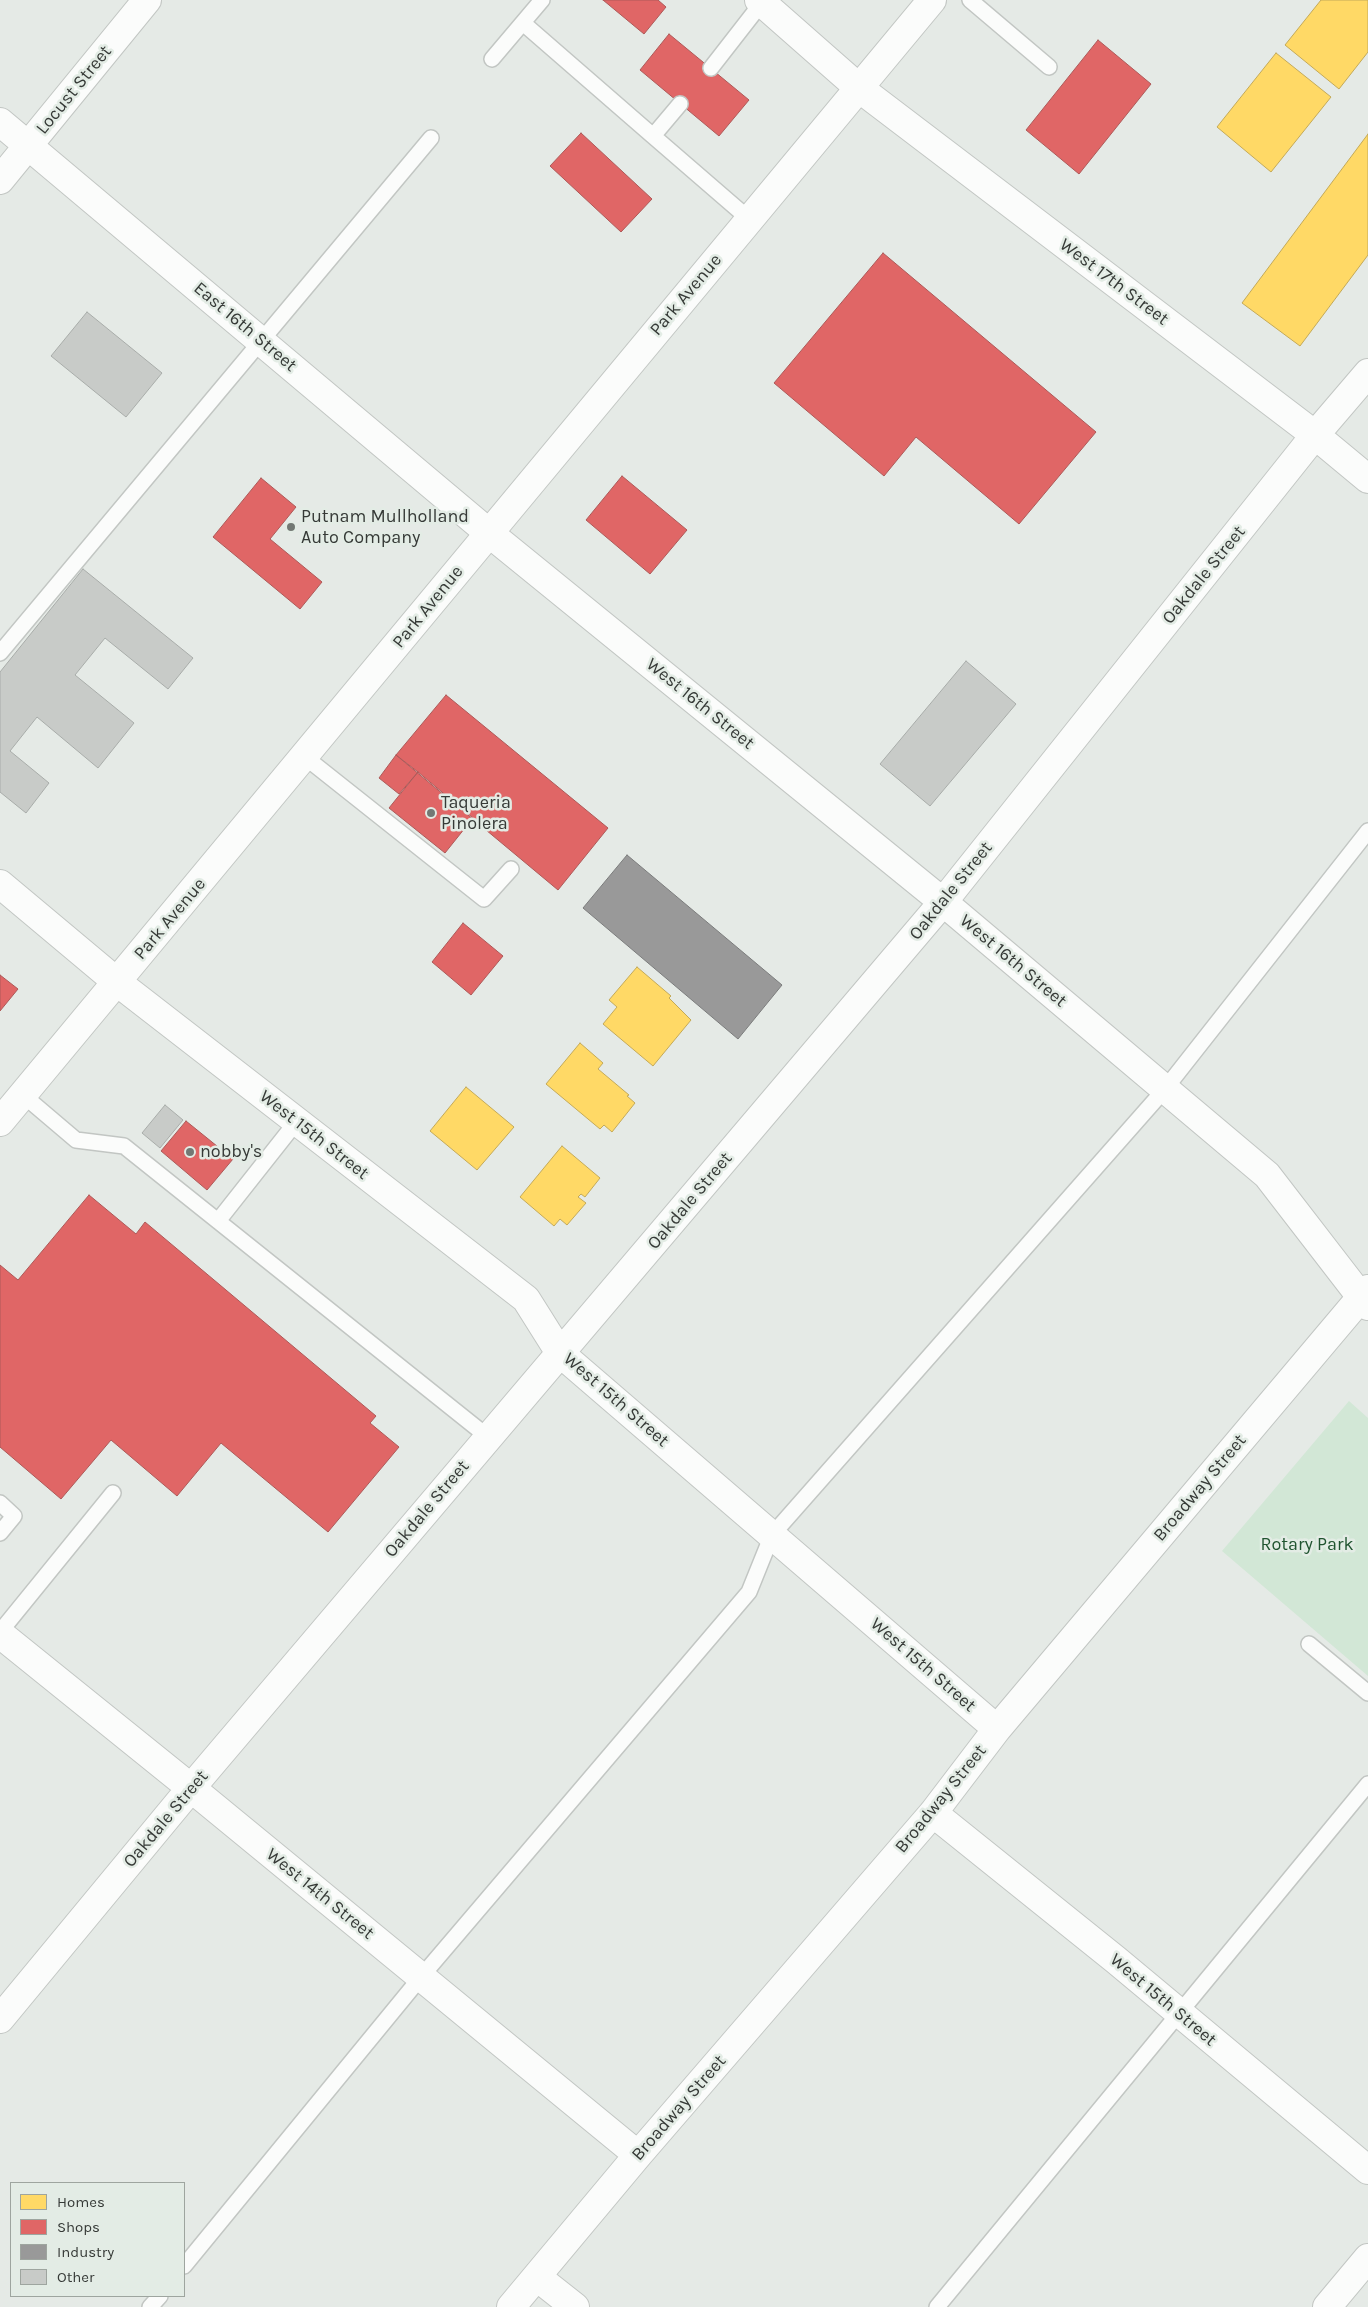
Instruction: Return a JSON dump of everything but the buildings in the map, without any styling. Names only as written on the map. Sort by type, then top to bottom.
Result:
[{"type":"street","name":"Locust Street","points":[[0,180],[147,0]]},
{"type":"street","name":"Park Avenue","points":[[0,1122],[932,0]]},
{"type":"street","name":"West 17th Street","points":[[762,1],[859,88],[1315,435],[1368,479]]},
{"type":"street","name":"East 16th Street","points":[[0,122],[489,533]]},
{"type":"street","name":"Oakdale Street","points":[[0,2019],[191,1788],[943,902],[1315,435],[1368,373]]},
{"type":"street","name":"West 16th Street","points":[[489,533],[943,902],[1267,1175],[1366,1298]]},
{"type":"street","name":"West 15th Street","points":[[0,884],[117,982],[526,1300],[560,1353],[997,1729]]},
{"type":"street","name":"Broadway Street","points":[[511,2307],[638,2156],[933,1814],[997,1729],[1366,1298]]},
{"type":"street","name":"West 14th Street","points":[[0,1633],[638,2156]]},
{"type":"street","name":"West 15th Street","points":[[933,1814],[1179,2012],[1368,2170]]},
{"type":"street","points":[[1327,2307],[1368,2258]]},
{"type":"street","points":[[537,2277],[575,2307]]},
{"type":"lane","points":[[492,59],[542,0]]},
{"type":"lane","points":[[970,0],[1049,67]]},
{"type":"lane","points":[[711,68],[762,1]]},
{"type":"lane","points":[[523,23],[749,220]]},
{"type":"lane","points":[[653,136],[680,104]]},
{"type":"lane","points":[[0,653],[431,138]]},
{"type":"lane","points":[[305,757],[484,899],[510,869]]},
{"type":"lane","points":[[185,2265],[421,1977],[749,1592],[772,1535],[1165,1089],[1368,831]]},
{"type":"lane","points":[[23,1095],[76,1140],[124,1146],[488,1437]]},
{"type":"lane","points":[[218,1222],[296,1121]]},
{"type":"lane","points":[[0,1633],[113,1492]]},
{"type":"lane","points":[[0,1503],[14,1516],[0,1533]]},
{"type":"lane","points":[[1309,1644],[1368,1693]]},
{"type":"lane","points":[[937,2307],[1368,1784]]},
{"type":"lane","points":[[150,2307],[159,2297]]},
{"type":"green space","name":"Rotary Park","points":[[1349,1401],[1368,1418],[1368,1676],[1222,1551]]},
{"type":"place","name":"Putnam Mullholland Auto Company","points":[[291,527]]},
{"type":"place","name":"Taqueria Pinolera","points":[[431,813]]},
{"type":"place","name":"nobby's","points":[[190,1152]]}]
